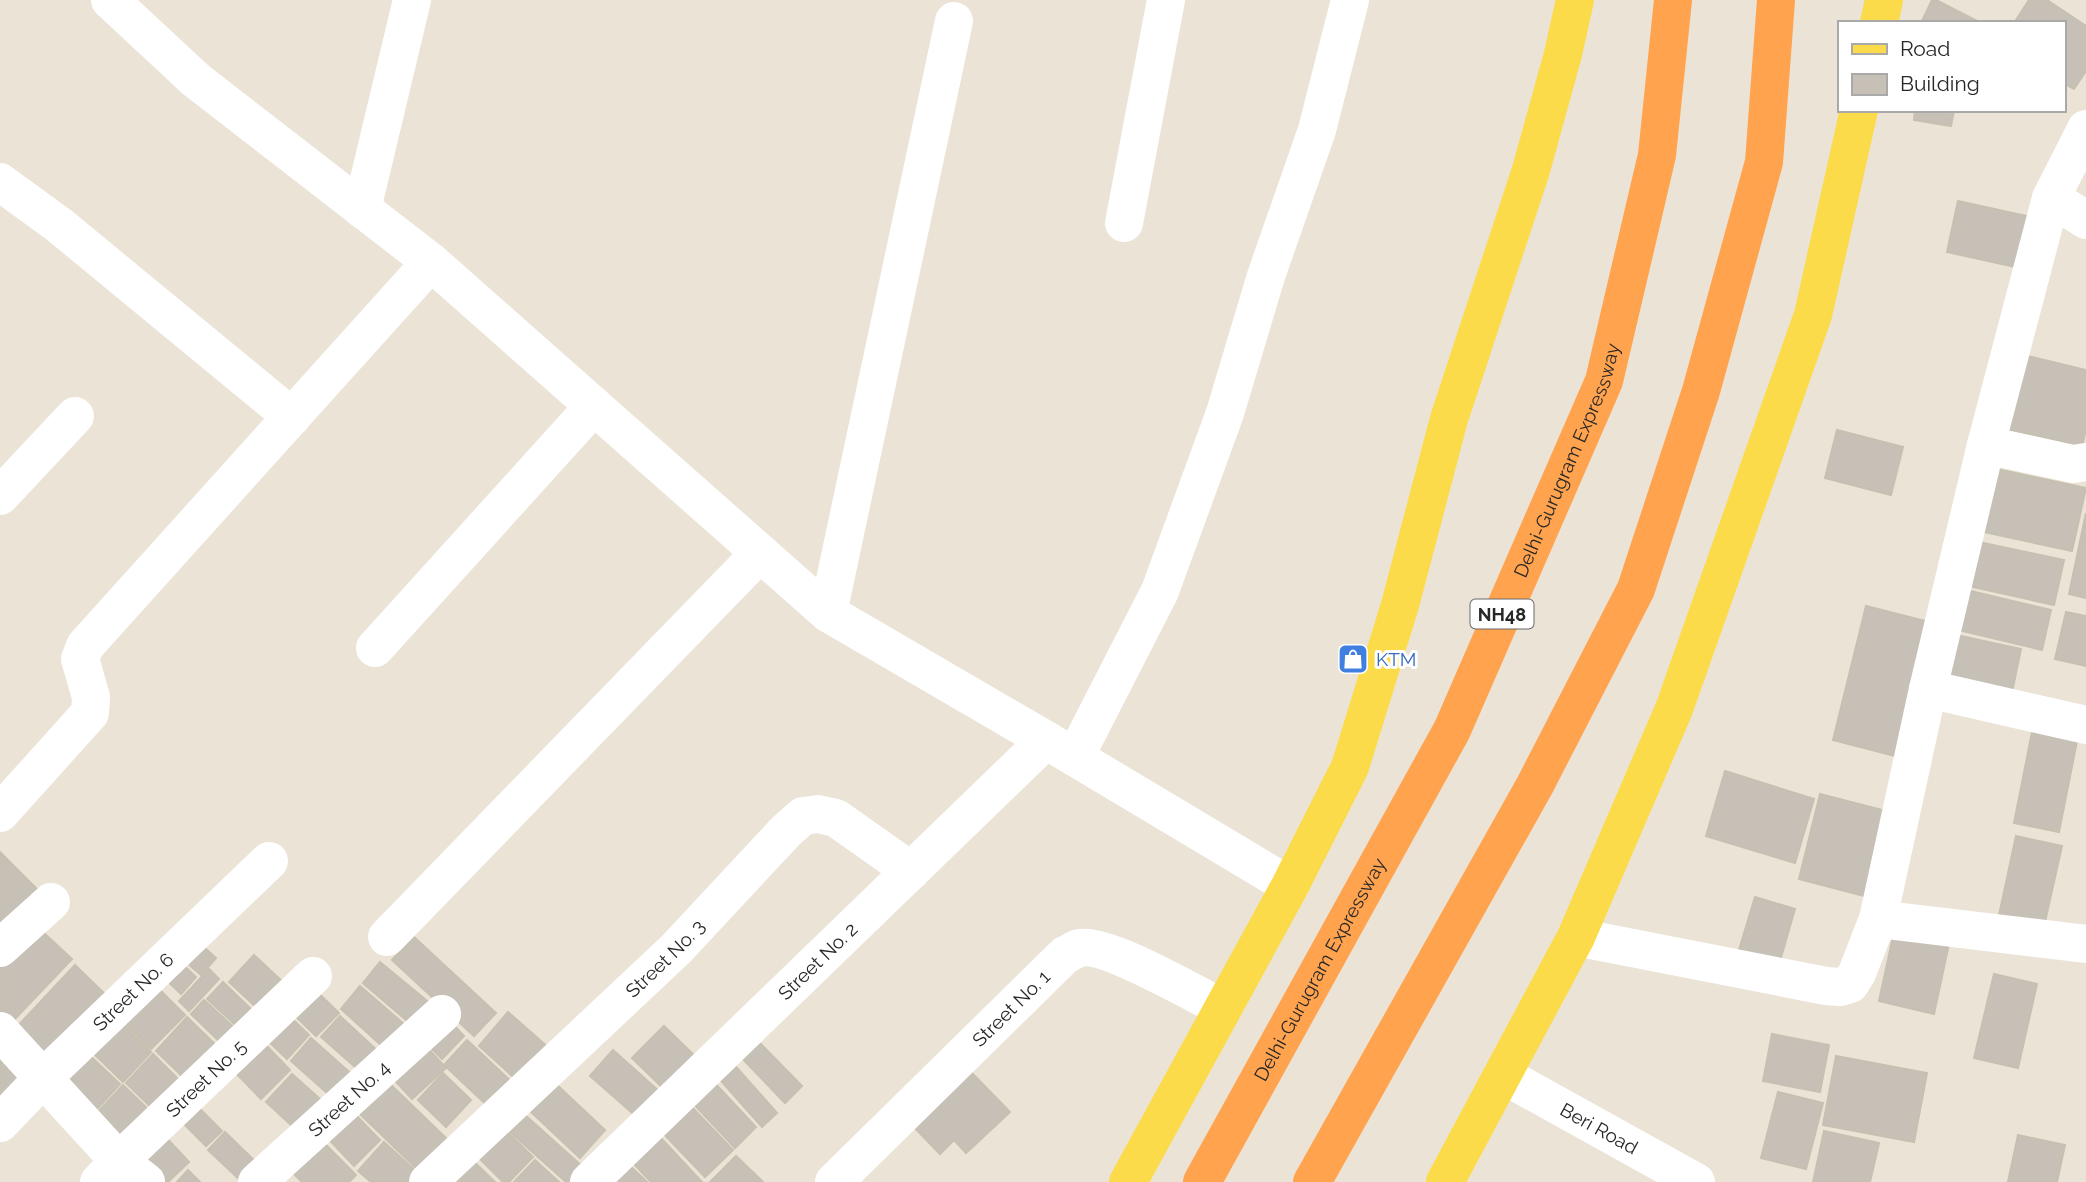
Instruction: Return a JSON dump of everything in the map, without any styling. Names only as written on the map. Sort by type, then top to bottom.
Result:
[{"type":"highway","name":"Delhi-Gurugram Expressway","points":[[1202,1182],[1452,730],[1604,381],[1657,155],[1673,0]]},
{"type":"highway","points":[[1312,1182],[1535,785],[1636,589],[1702,391],[1764,162],[1776,0]]},
{"type":"main road","points":[[1128,1182],[1290,886],[1350,767],[1401,605],[1449,419],[1531,170],[1575,0]]},
{"type":"main road","points":[[1879,21],[1884,0]]},
{"type":"main road","points":[[1445,1182],[1576,937],[1674,709],[1814,315],[1859,112]]},
{"type":"street","points":[[110,0],[196,80],[430,262],[828,613],[1290,886]]},
{"type":"street","points":[[362,209],[412,0]]},
{"type":"street","points":[[1124,223],[1166,0]]},
{"type":"street","name":"Street No. 2","points":[[589,1182],[911,872],[1060,749],[1160,591],[1226,413],[1266,276],[1317,130],[1350,0]]},
{"type":"street","points":[[828,613],[954,22]]},
{"type":"street","points":[[1576,937],[1826,986],[1840,987],[1850,984],[1857,973],[1878,919],[1928,689],[1986,445],[2051,198],[2086,129]]},
{"type":"street","points":[[0,182],[59,225],[292,417]]},
{"type":"street","points":[[2051,198],[2086,220]]},
{"type":"street","points":[[0,813],[90,713],[91,697],[80,659],[85,646],[430,262]]},
{"type":"street","points":[[375,649],[594,407]]},
{"type":"street","points":[[0,496],[75,416]]},
{"type":"street","points":[[1986,445],[2073,464],[2086,462]]},
{"type":"street","points":[[387,937],[760,553]]},
{"type":"street","points":[[1928,689],[2086,725]]},
{"type":"street","name":"Street No. 3","points":[[428,1182],[676,949],[803,816],[818,814],[836,818],[911,872]]},
{"type":"street","name":"Street No. 6","points":[[0,1123],[43,1078],[269,861]]},
{"type":"street","points":[[0,948],[51,901]]},
{"type":"street","points":[[1878,919],[2086,944]]},
{"type":"street","name":"Street No. 1","points":[[834,1182],[1065,955],[1081,948],[1096,949],[1223,1008]]},
{"type":"street","name":"Street No. 5","points":[[121,1175],[313,976]]},
{"type":"street","name":"Street No. 4","points":[[257,1182],[442,1014]]},
{"type":"street","points":[[0,1031],[43,1078],[121,1175]]},
{"type":"street","name":"Beri Road","points":[[1503,1075],[1696,1182]]},
{"type":"building","points":[[1932,0],[1936,0],[1977,21],[1922,21]]},
{"type":"building","points":[[2029,0],[2047,0],[2086,26],[2086,71],[2074,89],[2065,84],[2065,21],[2015,21]]},
{"type":"building","points":[[1915,112],[1954,112],[1951,126],[1914,120]]},
{"type":"building","points":[[1958,201],[2031,217],[2020,268],[1947,252]]},
{"type":"building","points":[[2015,353],[2086,370],[2086,429],[2082,447],[1998,427]]},
{"type":"building","points":[[1837,430],[1903,447],[1891,495],[1825,478]]},
{"type":"building","points":[[1992,468],[2086,488],[2072,551],[1979,531]]},
{"type":"building","points":[[2086,513],[2086,598],[2069,594]]},
{"type":"building","points":[[1974,541],[2064,560],[2054,605],[1964,585]]},
{"type":"building","points":[[1958,588],[2051,610],[2042,650],[1950,628]]},
{"type":"building","points":[[1866,606],[1933,623],[1899,757],[1833,740]]},
{"type":"building","points":[[2066,612],[2086,616],[2086,666],[2055,659]]},
{"type":"building","points":[[1956,635],[2021,649],[2010,702],[1945,688]]},
{"type":"building","points":[[2033,727],[2078,736],[2059,832],[2014,823]]},
{"type":"building","points":[[1725,771],[1814,799],[1795,863],[1706,836]]},
{"type":"building","points":[[1820,794],[1890,812],[1868,897],[1799,879]]},
{"type":"building","points":[[2016,836],[2062,846],[2043,931],[1998,920]]},
{"type":"building","points":[[0,852],[46,898],[0,945]]},
{"type":"building","points":[[1755,897],[1795,909],[1780,961],[1739,950]]},
{"type":"building","points":[[31,921],[72,959],[12,1022],[0,1011],[0,954]]},
{"type":"building","points":[[1895,927],[1950,939],[1934,1014],[1879,1001]]},
{"type":"building","points":[[414,937],[496,1013],[474,1036],[392,960]]},
{"type":"building","points":[[195,939],[216,958],[201,975],[179,956]]},
{"type":"building","points":[[254,955],[284,983],[259,1010],[229,982]]},
{"type":"building","points":[[176,958],[196,977],[181,994],[160,974]]},
{"type":"building","points":[[380,962],[438,1010],[420,1032],[363,983]]},
{"type":"building","points":[[75,965],[111,1000],[49,1065],[13,1031]]},
{"type":"building","points":[[209,969],[219,979],[189,1011],[179,1001]]},
{"type":"building","points":[[1994,974],[2037,984],[2018,1068],[1974,1058]]},
{"type":"building","points":[[223,982],[256,1014],[241,1030],[207,999]]},
{"type":"building","points":[[155,985],[185,1015],[151,1049],[121,1020]]},
{"type":"building","points":[[310,985],[339,1013],[316,1036],[288,1009]]},
{"type":"building","points":[[360,986],[412,1031],[392,1055],[341,1009]]},
{"type":"building","points":[[204,1000],[238,1031],[224,1046],[191,1014]]},
{"type":"building","points":[[285,1012],[309,1035],[287,1059],[262,1035]]},
{"type":"building","points":[[508,1012],[549,1048],[519,1082],[479,1046]]},
{"type":"building","points":[[444,1015],[464,1036],[442,1059],[421,1038]]},
{"type":"building","points":[[340,1016],[380,1053],[362,1073],[321,1037]]},
{"type":"building","points":[[187,1017],[218,1047],[187,1081],[156,1051]]},
{"type":"building","points":[[117,1019],[151,1052],[123,1082],[89,1049]]},
{"type":"building","points":[[664,1026],[701,1062],[669,1094],[632,1058]]},
{"type":"building","points":[[751,1034],[802,1086],[785,1103],[734,1050]]},
{"type":"building","points":[[1772,1034],[1829,1045],[1820,1092],[1763,1081]]},
{"type":"building","points":[[259,1038],[290,1070],[261,1099],[230,1067]]},
{"type":"building","points":[[311,1038],[356,1078],[335,1100],[291,1061]]},
{"type":"building","points":[[467,1040],[515,1085],[492,1110],[444,1065]]},
{"type":"building","points":[[421,1041],[446,1068],[412,1099],[387,1072]]},
{"type":"building","points":[[613,1050],[660,1092],[637,1117],[590,1076]]},
{"type":"building","points":[[85,1051],[120,1084],[97,1109],[62,1076]]},
{"type":"building","points":[[0,1053],[29,1080],[0,1111]]},
{"type":"building","points":[[153,1054],[183,1084],[156,1112],[126,1083]]},
{"type":"building","points":[[1836,1056],[1927,1073],[1914,1142],[1823,1125]]},
{"type":"building","points":[[730,1060],[777,1113],[762,1127],[715,1074]]},
{"type":"building","points":[[967,1068],[1010,1112],[966,1153],[954,1140],[940,1154],[910,1123]]},
{"type":"building","points":[[443,1073],[471,1100],[446,1127],[418,1100]]},
{"type":"building","points":[[292,1074],[328,1106],[302,1135],[266,1102]]},
{"type":"building","points":[[710,1078],[756,1127],[735,1148],[689,1099]]},
{"type":"building","points":[[389,1083],[447,1139],[418,1170],[360,1114]]},
{"type":"building","points":[[556,1084],[605,1130],[580,1158],[531,1112]]},
{"type":"building","points":[[123,1085],[153,1114],[125,1143],[96,1114]]},
{"type":"building","points":[[1778,1092],[1823,1103],[1806,1169],[1761,1158]]},
{"type":"building","points":[[686,1101],[733,1150],[705,1177],[658,1128]]},
{"type":"building","points":[[196,1105],[222,1131],[206,1146],[180,1120]]},
{"type":"building","points":[[348,1107],[380,1140],[354,1166],[322,1132]]},
{"type":"building","points":[[525,1115],[582,1166],[568,1182],[510,1132]]},
{"type":"building","points":[[499,1124],[533,1157],[509,1182],[503,1182],[472,1151]]},
{"type":"building","points":[[159,1130],[189,1162],[168,1182],[164,1182],[135,1152]]},
{"type":"building","points":[[1824,1131],[1879,1143],[1870,1182],[1813,1182]]},
{"type":"building","points":[[225,1132],[261,1167],[242,1182],[208,1150]]},
{"type":"building","points":[[2018,1135],[2065,1145],[2057,1182],[2008,1182]]},
{"type":"building","points":[[660,1137],[702,1182],[651,1182],[633,1163]]},
{"type":"building","points":[[321,1140],[356,1175],[349,1182],[302,1182],[291,1171]]},
{"type":"building","points":[[384,1142],[418,1173],[409,1182],[371,1182],[358,1171]]},
{"type":"building","points":[[467,1155],[495,1182],[440,1182]]},
{"type":"building","points":[[736,1156],[763,1182],[710,1182]]},
{"type":"building","points":[[535,1160],[559,1182],[514,1182]]},
{"type":"building","points":[[627,1163],[647,1182],[609,1182]]},
{"type":"building","points":[[188,1170],[200,1182],[177,1182]]},
{"type":"place","name":"KTM","points":[[1353,659]]}]
